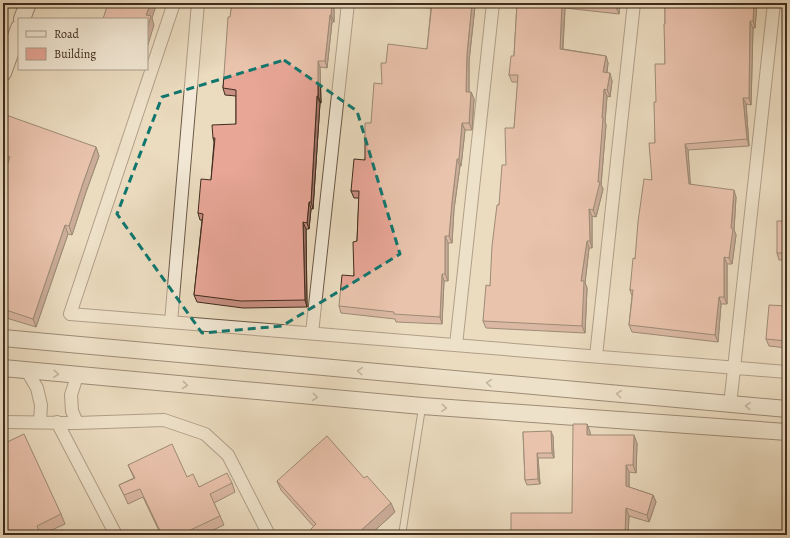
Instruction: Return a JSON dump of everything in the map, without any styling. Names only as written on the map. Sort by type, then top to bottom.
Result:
[{"type":"street","points":[[22,18],[28,3]]},
{"type":"street","points":[[174,3],[70,314],[787,372]]},
{"type":"street","points":[[171,322],[198,3]]},
{"type":"street","points":[[312,333],[348,3]]},
{"type":"street","points":[[456,345],[493,3]]},
{"type":"street","points":[[596,356],[634,3]]},
{"type":"street","points":[[730,405],[774,3]]},
{"type":"street","points":[[3,72],[18,31]]},
{"type":"street","points":[[3,338],[787,409]]},
{"type":"street","points":[[3,368],[77,376],[422,406],[787,432]]},
{"type":"street","points":[[27,371],[40,399],[40,422]]},
{"type":"street","points":[[77,376],[71,395],[72,411],[77,422]]},
{"type":"street","points":[[3,422],[164,420],[205,434],[228,455],[269,535]]},
{"type":"street","points":[[57,422],[116,535]]},
{"type":"lane","points":[[402,535],[422,406]]},
{"type":"highlighted area","points":[[284,60],[357,111],[400,254],[282,326],[202,333],[117,214],[162,97]]},
{"type":"building","points":[[108,3],[151,3],[146,15],[151,16],[148,26],[148,18],[103,18]]},
{"type":"building","points":[[232,3],[332,3],[325,61],[318,61],[318,96],[311,202],[309,202],[307,223],[303,222],[305,300],[241,301],[194,295],[203,214],[198,213],[201,179],[211,180],[215,138],[213,138],[212,125],[236,124],[236,90],[223,88],[228,17],[230,17]]},
{"type":"building","points":[[432,3],[472,3],[467,54],[466,92],[471,92],[469,123],[462,123],[449,236],[445,236],[445,274],[442,274],[440,317],[394,314],[394,312],[339,306],[342,275],[354,276],[353,242],[357,241],[359,191],[351,191],[354,159],[365,160],[365,123],[371,123],[374,83],[382,84],[381,63],[386,63],[388,44],[427,49]]},
{"type":"building","points":[[517,3],[562,3],[560,49],[606,56],[603,72],[610,73],[607,90],[604,89],[598,182],[600,182],[593,210],[589,209],[590,241],[587,241],[581,281],[584,281],[582,326],[483,321],[486,285],[490,286],[492,246],[497,205],[499,205],[502,165],[506,165],[505,128],[514,128],[518,75],[509,75],[511,56],[514,56]]},
{"type":"building","points":[[583,3],[616,3],[616,7]]},
{"type":"building","points":[[665,3],[754,3],[753,21],[750,21],[749,98],[743,98],[747,139],[685,144],[689,184],[734,190],[731,228],[733,229],[729,258],[724,257],[724,297],[719,297],[715,335],[629,325],[633,290],[630,290],[633,258],[635,259],[644,179],[652,180],[649,143],[655,143],[655,64],[665,64]]},
{"type":"building","points":[[6,115],[96,147],[69,226],[65,225],[33,319],[3,309],[3,177],[10,157],[3,154],[3,123]]},
{"type":"building","points":[[786,176],[787,253],[777,253],[777,221],[786,221]]},
{"type":"building","points":[[769,305],[787,306],[787,341],[766,339]]},
{"type":"building","points":[[573,424],[587,424],[587,435],[634,435],[633,465],[626,465],[626,486],[653,495],[647,515],[626,508],[625,535],[511,535],[511,513],[572,513]]},
{"type":"building","points":[[551,431],[552,453],[537,453],[538,479],[525,480],[523,432]]},
{"type":"building","points":[[24,434],[61,514],[37,526],[41,535],[5,535],[3,531],[3,444]]},
{"type":"building","points":[[327,436],[364,478],[367,476],[391,503],[356,535],[307,535],[306,534],[316,524],[277,481]]},
{"type":"building","points":[[172,444],[187,477],[193,474],[199,487],[227,473],[232,483],[210,494],[220,516],[180,535],[162,535],[140,489],[124,495],[119,485],[135,478],[128,465]]}]
